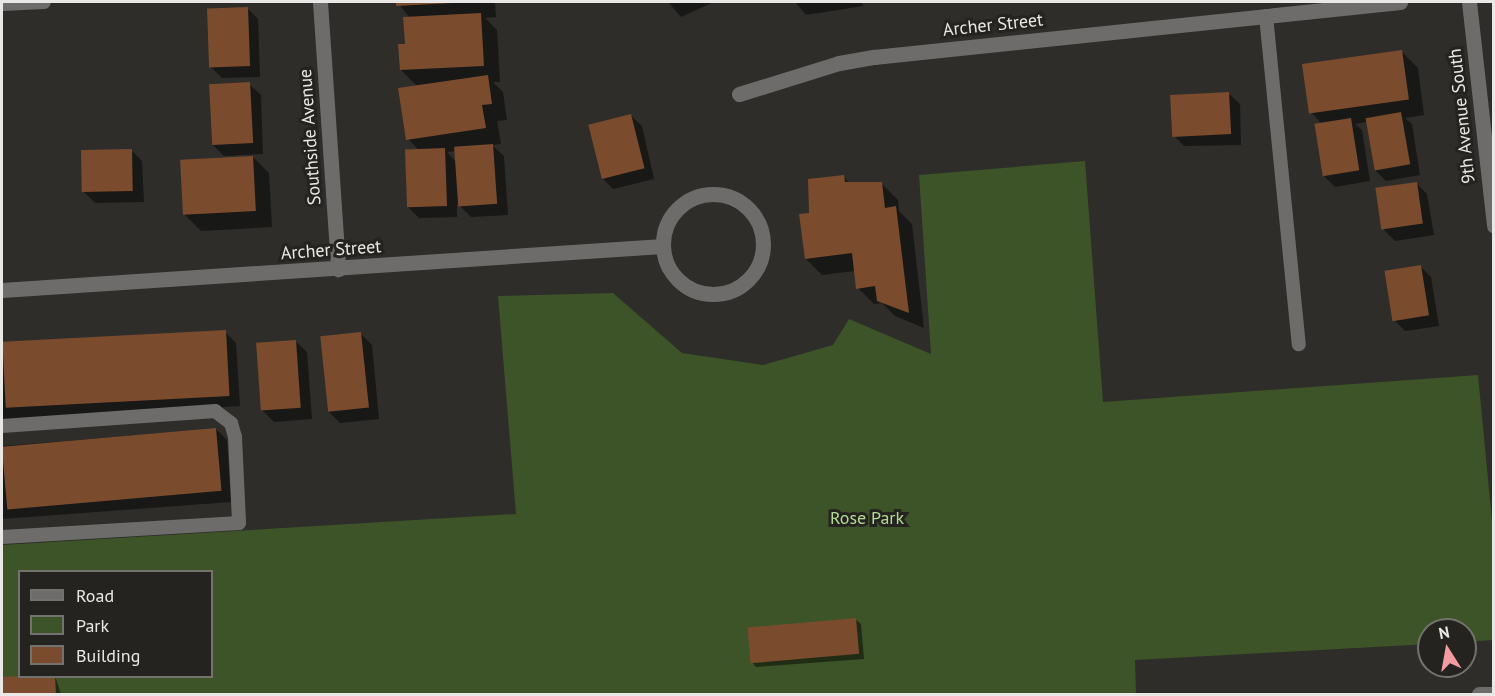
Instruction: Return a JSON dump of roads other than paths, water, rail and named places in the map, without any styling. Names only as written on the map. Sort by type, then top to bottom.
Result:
[{"type":"street","name":"Southside Avenue","points":[[320,2],[338,269]]},
{"type":"street","name":"Archer Street","points":[[739,94],[839,63],[874,57],[1400,2]]},
{"type":"street","name":"9th Avenue South","points":[[1469,2],[1494,226]]},
{"type":"street","points":[[711,193],[730,196],[747,206],[759,222],[764,241],[761,261],[751,278],[735,289],[716,294],[696,291],[679,281],[667,266],[663,246],[666,227],[676,210],[692,198],[711,193]]},
{"type":"street","name":"Archer Street","points":[[2,290],[663,246]]},
{"type":"street","points":[[1479,694],[1494,693]]},
{"type":"lane","points":[[2,4],[44,2]]},
{"type":"lane","points":[[1266,16],[1299,344]]},
{"type":"lane","points":[[2,426],[214,411],[231,423],[235,437],[239,523],[2,537]]},
{"type":"park label","name":"Rose Park","points":[[867,518]]}]
